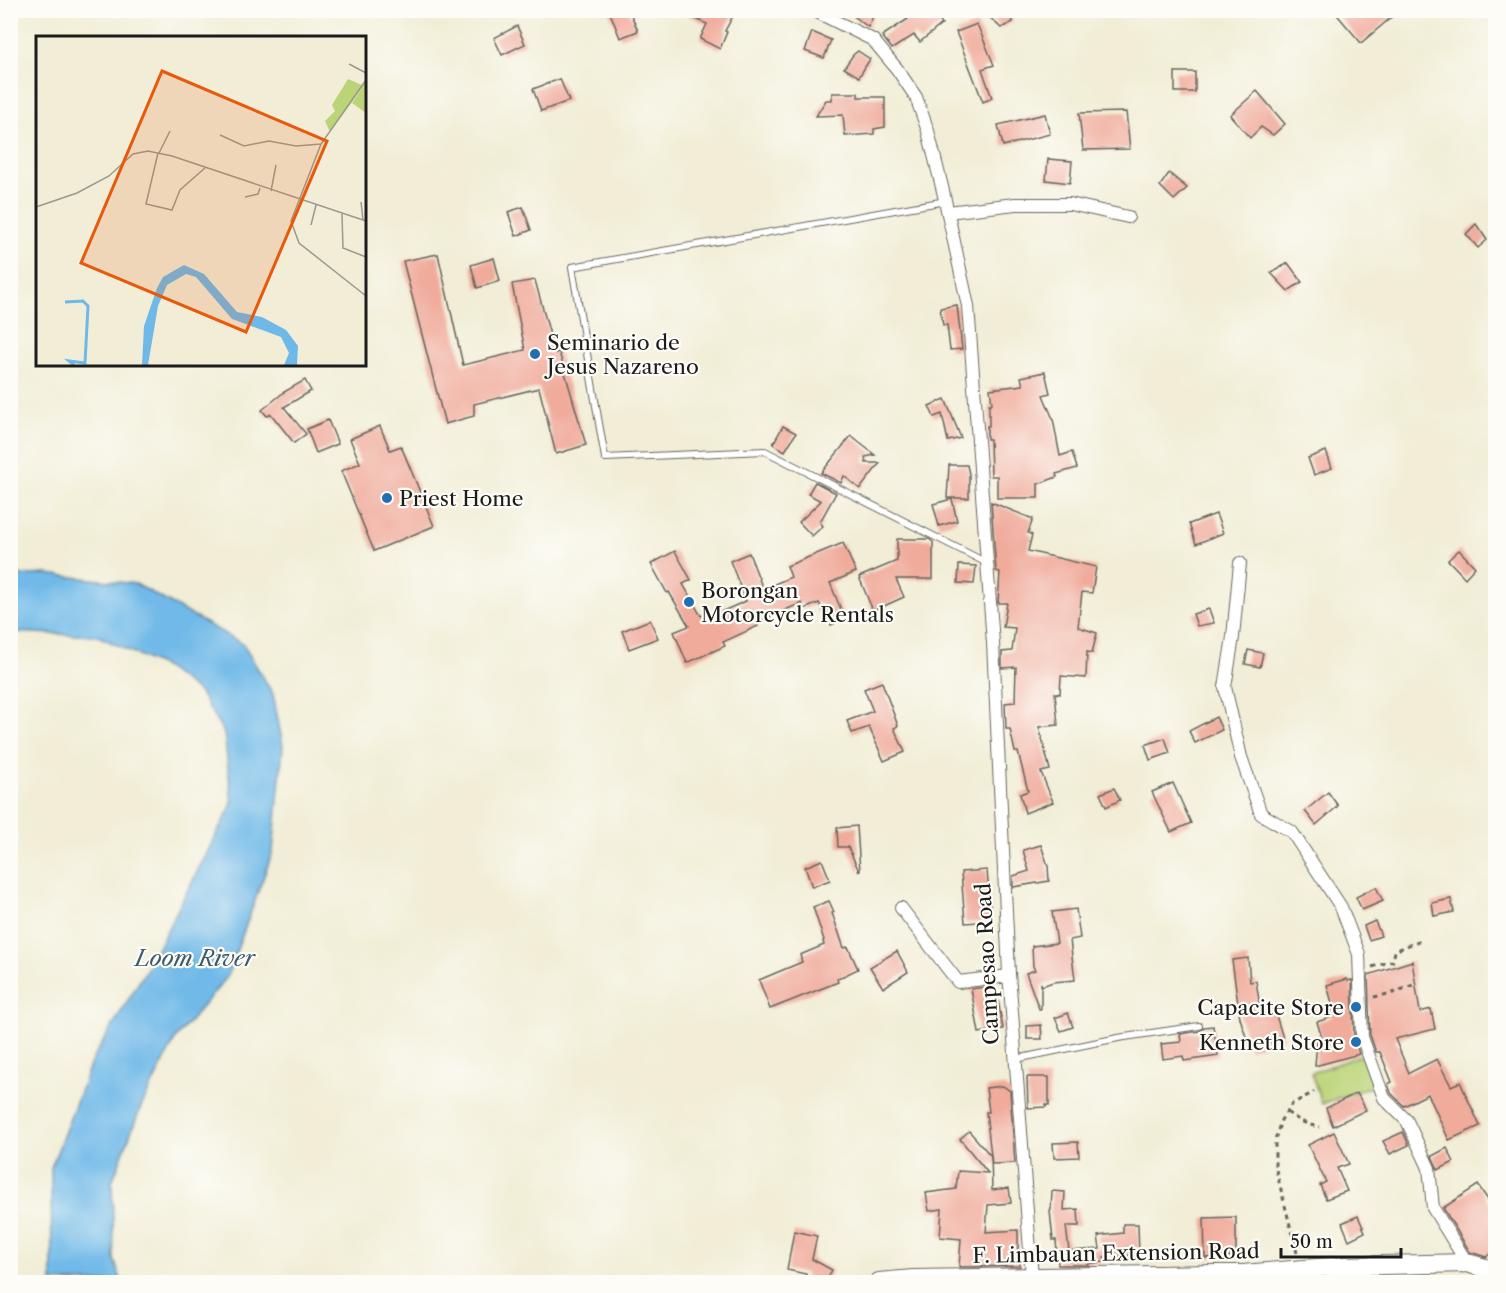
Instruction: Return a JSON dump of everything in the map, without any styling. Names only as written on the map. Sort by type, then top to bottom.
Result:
[{"type":"street","name":"Campesao Road","points":[[813,10],[873,40],[916,97],[928,131],[947,207],[968,306],[993,643],[1009,976],[1032,1280]]},
{"type":"street","points":[[947,207],[1070,204],[1128,217]]},
{"type":"street","points":[[1240,563],[1233,637],[1225,687],[1241,757],[1261,814],[1292,832],[1341,907],[1359,954],[1362,1037],[1384,1098],[1407,1121],[1429,1168],[1433,1208],[1467,1263]]},
{"type":"street","points":[[901,908],[958,982],[1009,976]]},
{"type":"street","name":"F. Limbauan Extension Road","points":[[879,1282],[913,1279],[1032,1280],[1242,1274],[1342,1266],[1467,1263],[1496,1271]]},
{"type":"lane","points":[[947,207],[572,267],[605,458],[765,452],[987,563]]},
{"type":"lane","points":[[1015,1059],[1118,1038],[1199,1026]]},
{"type":"path","points":[[1368,968],[1393,961],[1395,951],[1423,939]]},
{"type":"path","points":[[1361,1000],[1384,996],[1413,985]]},
{"type":"path","points":[[1301,1269],[1275,1166],[1275,1140],[1281,1120],[1292,1104],[1314,1092]]},
{"type":"path","points":[[1287,1112],[1309,1126],[1320,1127]]},
{"type":"green space","points":[[1362,1055],[1373,1086],[1322,1104],[1311,1073]]},
{"type":"water","name":"Loom River","points":[[46,574],[136,584],[243,644],[273,694],[283,746],[273,851],[227,977],[176,1038],[140,1109],[112,1182],[114,1259],[122,1282],[52,1282],[51,1168],[92,1060],[148,967],[232,804],[224,733],[200,693],[166,668],[98,636],[11,632],[11,576]]},
{"type":"building","points":[[609,10],[629,10],[638,31],[620,38]]},
{"type":"building","points":[[677,10],[736,10],[725,31],[727,32],[720,49],[700,39],[707,24]]},
{"type":"building","points":[[846,10],[876,10],[868,27]]},
{"type":"building","points":[[900,10],[932,10],[942,24],[920,42],[914,35],[892,49],[882,36],[908,19]]},
{"type":"building","points":[[982,10],[1006,10],[1013,22],[1001,28]]},
{"type":"building","points":[[1333,10],[1400,10],[1361,43]]},
{"type":"building","points":[[977,24],[994,65],[982,69],[992,98],[983,102],[956,32]]},
{"type":"building","points":[[517,26],[525,44],[502,55],[494,38]]},
{"type":"building","points":[[812,32],[831,40],[824,58],[805,51]]},
{"type":"building","points":[[858,51],[870,59],[859,77],[844,68]]},
{"type":"building","points":[[1175,72],[1195,72],[1195,92],[1175,92]]},
{"type":"building","points":[[560,79],[569,101],[541,111],[533,89]]},
{"type":"building","points":[[1257,91],[1285,124],[1273,135],[1261,127],[1250,138],[1230,115]]},
{"type":"building","points":[[832,93],[858,93],[858,97],[885,97],[885,127],[874,129],[874,134],[845,136],[843,115],[816,116],[826,100],[832,100]]},
{"type":"building","points":[[1126,112],[1130,149],[1083,150],[1079,113]]},
{"type":"building","points":[[1045,114],[1050,134],[1003,146],[998,125]]},
{"type":"building","points":[[1048,159],[1072,161],[1070,183],[1046,180]]},
{"type":"building","points":[[1169,173],[1187,188],[1174,200],[1160,186]]},
{"type":"building","points":[[523,207],[531,230],[516,236],[508,212]]},
{"type":"building","points":[[1476,224],[1487,240],[1478,248],[1466,234]]},
{"type":"building","name":"Seminario de Jesus Nazareno","points":[[438,254],[463,365],[525,350],[512,284],[535,280],[555,353],[559,352],[586,445],[556,454],[539,388],[474,404],[474,416],[445,424],[403,261]]},
{"type":"building","points":[[494,258],[500,281],[477,288],[471,265]]},
{"type":"building","points":[[1288,263],[1302,282],[1288,291],[1271,273]]},
{"type":"building","points":[[957,305],[962,349],[950,350],[947,325],[943,325],[940,308]]},
{"type":"building","points":[[1045,372],[1050,393],[1043,395],[1053,419],[1060,456],[1072,452],[1077,468],[1056,474],[1057,477],[1038,484],[1038,498],[997,498],[997,476],[991,476],[990,439],[987,439],[989,404],[992,404],[990,389],[1023,385],[1021,377]]},
{"type":"building","points":[[305,380],[311,391],[284,407],[306,434],[294,443],[271,414],[267,416],[262,410],[284,392]]},
{"type":"building","points":[[945,399],[961,438],[948,441],[942,414],[934,417],[929,406]]},
{"type":"building","points":[[328,420],[338,444],[316,453],[307,429]]},
{"type":"building","name":"Priest Home","points":[[380,426],[390,450],[401,446],[434,526],[374,551],[341,471],[360,463],[350,439]]},
{"type":"building","points":[[783,426],[796,433],[785,451],[773,444]]},
{"type":"building","points":[[851,436],[875,455],[865,457],[866,463],[880,463],[860,489],[844,476],[841,483],[821,473]]},
{"type":"building","points":[[1326,451],[1332,468],[1314,475],[1308,458]]},
{"type":"building","points":[[949,465],[967,465],[969,498],[947,498]]},
{"type":"building","points":[[815,482],[836,493],[820,522],[823,526],[812,536],[799,522],[821,501],[808,494]]},
{"type":"building","points":[[952,499],[957,521],[939,526],[933,504]]},
{"type":"building","points":[[991,502],[1033,519],[1028,533],[1032,535],[1028,551],[1096,567],[1092,593],[1082,592],[1078,627],[1097,633],[1092,653],[1087,652],[1086,678],[1061,676],[1060,694],[1055,693],[1058,725],[1039,727],[1050,770],[1041,772],[1053,802],[1025,813],[1020,794],[1028,791],[1010,729],[1006,729],[1005,703],[1015,702],[1016,667],[1002,668],[1002,652],[1012,651],[1015,628],[1003,627],[1007,603],[998,603],[1000,572],[996,571]]},
{"type":"building","points":[[1216,514],[1223,533],[1196,544],[1189,524]]},
{"type":"building","points":[[897,539],[929,539],[933,542],[933,579],[896,579],[904,597],[873,611],[859,577],[897,561]]},
{"type":"building","points":[[843,543],[856,572],[830,583],[845,619],[831,625],[819,603],[804,609],[802,603],[756,622],[758,626],[723,642],[725,646],[687,663],[674,632],[689,626],[651,564],[675,551],[691,580],[683,584],[701,616],[707,613],[709,617],[746,601],[730,561],[749,553],[763,589],[791,577],[787,566]]},
{"type":"building","points":[[1459,550],[1475,567],[1465,578],[1448,560]]},
{"type":"building","points":[[959,565],[976,566],[974,584],[958,583]]},
{"type":"building","points":[[1209,609],[1214,623],[1197,626],[1193,614]]},
{"type":"building","points":[[650,620],[658,638],[629,649],[622,631]]},
{"type":"building","points":[[1248,650],[1263,653],[1260,667],[1245,664]]},
{"type":"building","points":[[882,682],[898,726],[894,728],[905,752],[884,761],[869,727],[852,733],[847,721],[873,711],[864,689]]},
{"type":"building","points":[[1216,717],[1222,730],[1195,743],[1189,731]]},
{"type":"building","points":[[1165,738],[1170,753],[1150,760],[1145,745]]},
{"type":"building","points":[[1173,783],[1191,823],[1171,832],[1152,792]]},
{"type":"building","points":[[1114,788],[1120,800],[1106,807],[1100,794]]},
{"type":"building","points":[[1328,792],[1338,806],[1316,825],[1305,811]]},
{"type":"building","points":[[857,826],[860,871],[848,847],[838,847],[837,828]]},
{"type":"building","points":[[1041,845],[1048,866],[1049,881],[1013,887],[1013,876],[1029,871],[1023,850]]},
{"type":"building","points":[[822,860],[830,880],[812,887],[805,867]]},
{"type":"building","points":[[987,870],[991,921],[965,923],[961,872]]},
{"type":"building","points":[[1376,887],[1383,901],[1362,910],[1356,897]]},
{"type":"building","points":[[1451,899],[1454,912],[1434,916],[1432,903]]},
{"type":"building","points":[[829,901],[844,948],[848,947],[858,969],[837,979],[838,982],[770,1009],[759,980],[802,962],[800,955],[824,945],[813,907]]},
{"type":"building","points":[[1076,909],[1080,938],[1070,940],[1075,980],[1053,982],[1042,986],[1041,983],[1041,1009],[1039,1009],[1026,973],[1035,970],[1032,946],[1057,943],[1052,912]]},
{"type":"building","points":[[1375,921],[1381,936],[1369,940],[1364,926]]},
{"type":"building","points":[[897,951],[908,972],[883,988],[870,967]]},
{"type":"building","points":[[1248,958],[1250,982],[1256,981],[1261,1013],[1274,1009],[1283,1038],[1250,1049],[1240,1018],[1232,960]]},
{"type":"building","points":[[1412,961],[1420,1012],[1431,1009],[1435,1029],[1395,1039],[1409,1073],[1437,1059],[1451,1086],[1460,1082],[1480,1126],[1449,1140],[1428,1094],[1404,1106],[1391,1093],[1388,1084],[1392,1082],[1380,1052],[1376,1052],[1370,1035],[1368,975]]},
{"type":"building","points":[[1347,979],[1352,980],[1354,1037],[1359,1054],[1315,1066],[1317,1039],[1322,1038],[1317,1022],[1332,1017],[1330,1011],[1334,1010],[1327,985]]},
{"type":"building","points":[[985,987],[988,1001],[998,1000],[1003,1029],[979,1033],[971,989]]},
{"type":"building","points":[[1068,1013],[1073,1027],[1061,1031],[1055,1018]]},
{"type":"building","points":[[1041,1025],[1042,1039],[1027,1039],[1027,1026]]},
{"type":"building","points":[[1213,1026],[1218,1056],[1184,1061],[1183,1056],[1163,1059],[1161,1044],[1181,1042],[1180,1034]]},
{"type":"building","points":[[1027,1077],[1049,1077],[1049,1105],[1028,1108]]},
{"type":"building","points":[[1003,1086],[1010,1091],[1015,1163],[992,1164],[986,1112],[989,1112],[986,1088]]},
{"type":"building","points":[[1357,1093],[1366,1110],[1333,1126],[1326,1108]]},
{"type":"building","points":[[969,1131],[991,1156],[992,1190],[1009,1188],[1011,1203],[988,1205],[986,1232],[1018,1230],[1020,1266],[959,1267],[961,1239],[940,1237],[942,1209],[929,1211],[926,1193],[956,1189],[958,1171],[988,1173],[960,1139]]},
{"type":"building","points":[[1334,1132],[1349,1164],[1337,1168],[1347,1191],[1326,1199],[1320,1185],[1326,1182],[1308,1145]]},
{"type":"building","points":[[1403,1132],[1409,1145],[1390,1154],[1383,1141]]},
{"type":"building","points":[[1078,1142],[1079,1157],[1054,1158],[1053,1143]]},
{"type":"building","points":[[1447,1148],[1454,1162],[1438,1170],[1432,1156]]},
{"type":"building","points":[[1478,1185],[1496,1212],[1496,1249],[1486,1257],[1470,1252],[1443,1208]]},
{"type":"building","points":[[1052,1191],[1065,1192],[1064,1210],[1078,1209],[1079,1226],[1066,1226],[1069,1251],[1100,1249],[1098,1236],[1123,1233],[1123,1224],[1138,1224],[1139,1255],[1104,1257],[1105,1262],[1089,1263],[1089,1265],[1058,1265],[1050,1211]]},
{"type":"building","points":[[1358,1216],[1365,1232],[1349,1240],[1342,1223]]},
{"type":"building","points":[[1236,1217],[1236,1256],[1205,1258],[1204,1218]]},
{"type":"building","points":[[794,1231],[817,1236],[812,1259],[832,1270],[826,1282],[804,1282],[806,1274],[787,1270]]},
{"type":"place","name":"Seminario de Jesus Nazareno","points":[[535,354]]},
{"type":"place","name":"Priest Home","points":[[387,498]]},
{"type":"place","name":"Borongan Motorcycle Rentals","points":[[689,602]]},
{"type":"place","name":"Capacite Store","points":[[1356,1007]]},
{"type":"place","name":"Kenneth Store","points":[[1356,1042]]}]
